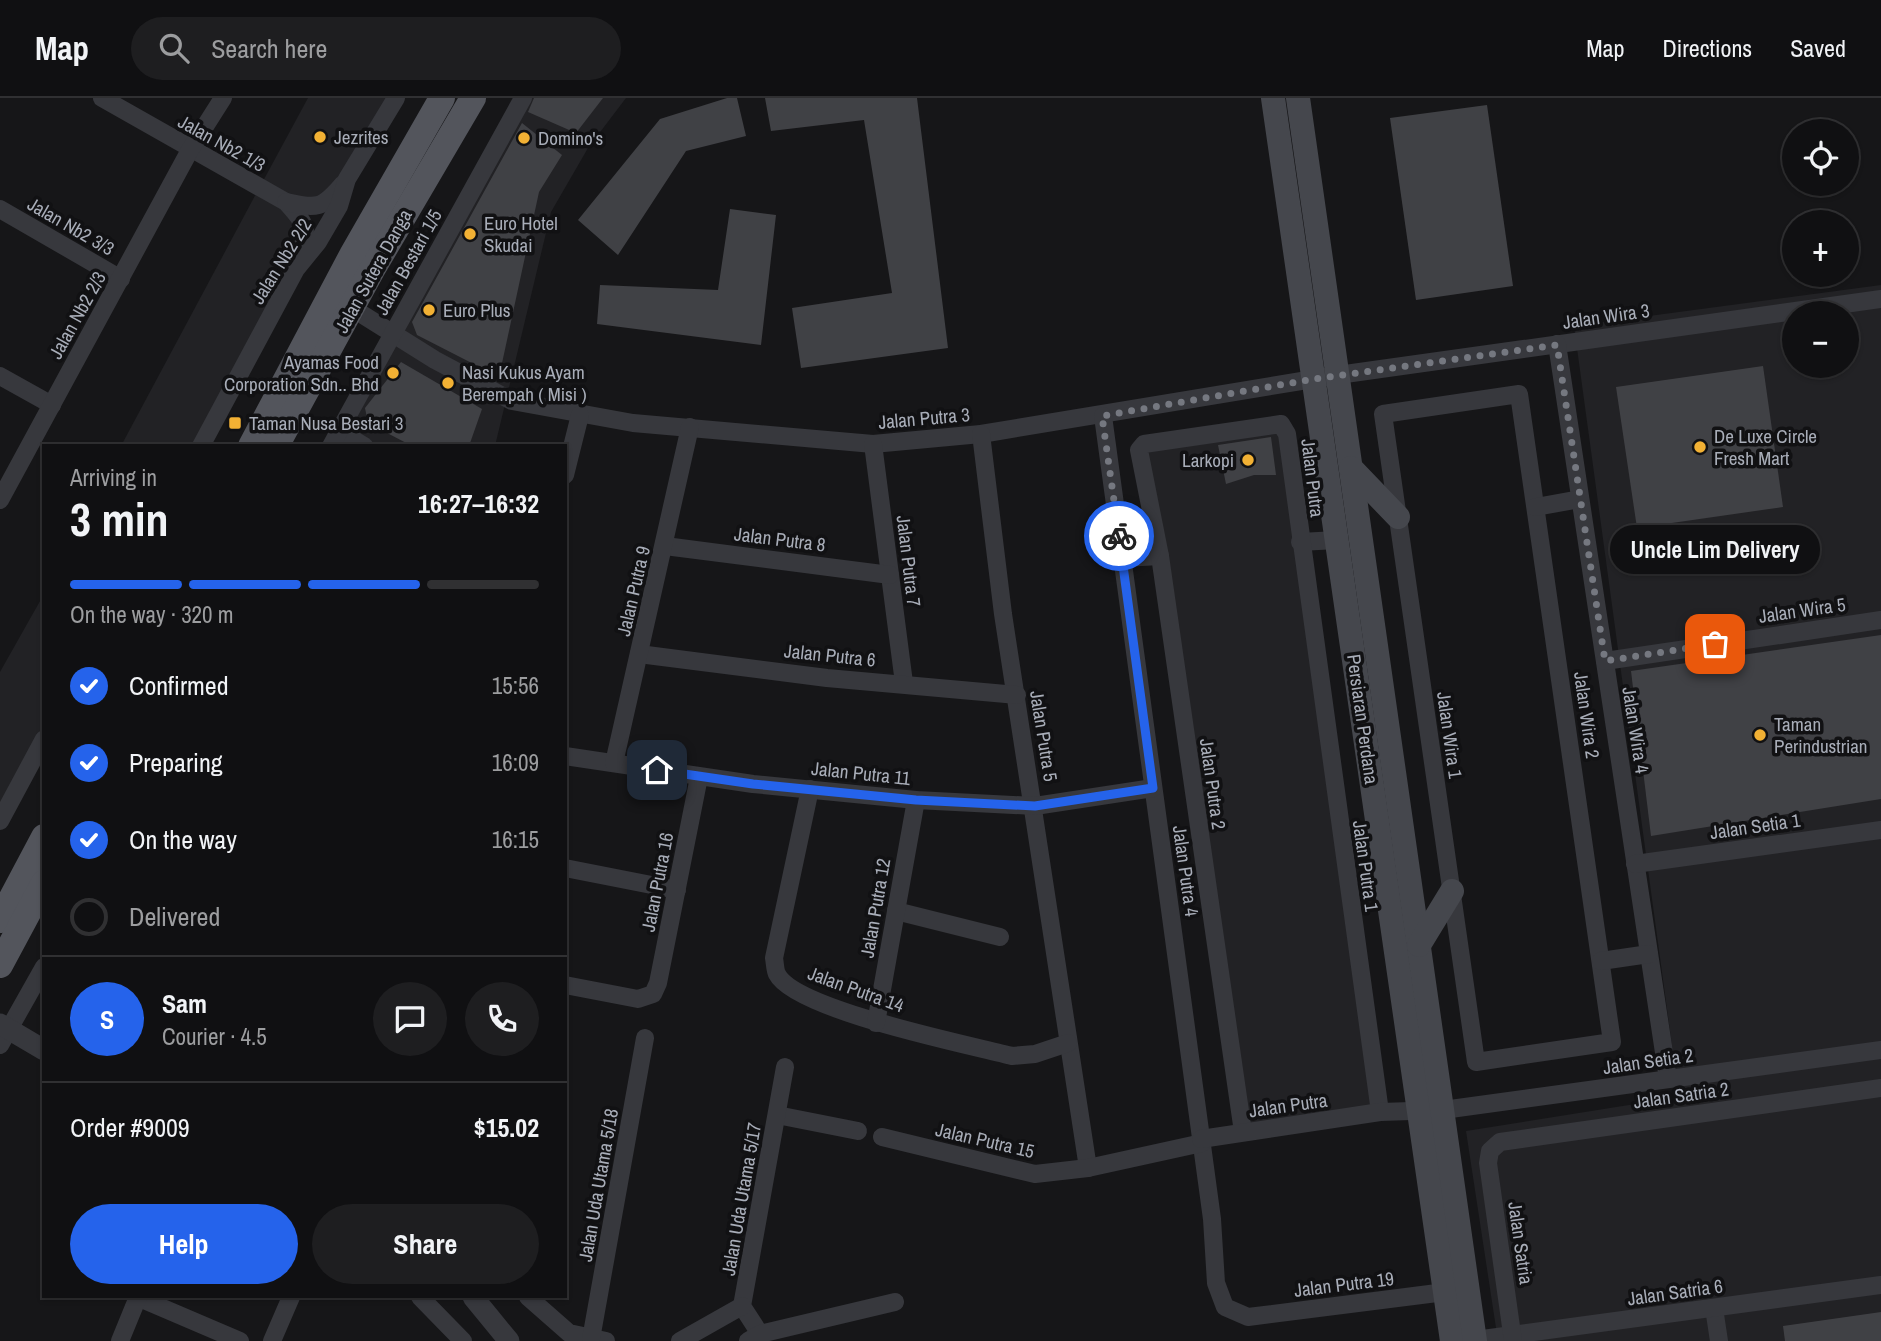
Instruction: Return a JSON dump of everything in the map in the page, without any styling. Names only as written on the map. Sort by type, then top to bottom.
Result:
[{"type":"main road","name":"Jalan Sutera Danga","points":[[252,444],[352,255],[442,98]]},
{"type":"main road","name":"Jalan Sutera Danga","points":[[277,444],[452,130],[473,98]]},
{"type":"main road","name":"Persiaran Perdana","points":[[1273,98],[1326,377],[1351,468],[1419,945],[1445,1292],[1452,1341]]},
{"type":"main road","name":"Persiaran Perdana","points":[[1298,98],[1326,377],[1337,540],[1431,1110],[1475,1341]]},
{"type":"main road","points":[[1351,468],[1398,517]]},
{"type":"main road","points":[[0,920],[42,841]]},
{"type":"main road","points":[[0,965],[42,887]]},
{"type":"main road","points":[[1419,945],[1452,891]]},
{"type":"street","name":"Jalan Nb2 1/3","points":[[102,98],[285,202],[313,208],[327,202],[347,179]]},
{"type":"street","name":"Jalan Nb2 2/3","points":[[0,500],[190,150],[223,98]]},
{"type":"street","name":"Jalan Nb2 2/2","points":[[202,444],[296,269],[318,242],[339,206],[347,179],[396,98]]},
{"type":"street","name":"Jalan Bestari 1/5","points":[[335,439],[523,98]]},
{"type":"street","name":"Jalan Nb2 1/3","points":[[285,202],[304,222],[307,236],[296,269]]},
{"type":"street","name":"Jalan Nb2 3/3","points":[[0,209],[121,279]]},
{"type":"street","name":"Jalan Wira 3","points":[[1326,377],[1881,299]]},
{"type":"street","name":"Jalan Putra 3","points":[[352,308],[435,360],[512,401],[580,415],[873,444],[981,435],[1326,377]]},
{"type":"street","name":"Jalan Wira 4","points":[[1557,345],[1668,1079]]},
{"type":"street","points":[[0,376],[52,405]]},
{"type":"street","name":"Jalan Wira 2","points":[[1383,414],[1520,394],[1612,1042]]},
{"type":"street","name":"Jalan Wira 1","points":[[1383,414],[1476,1062],[1612,1042]]},
{"type":"street","points":[[567,467],[580,415]]},
{"type":"street","name":"Jalan Putra 4","points":[[1102,416],[1212,1219],[1216,1283],[1225,1307],[1248,1317]]},
{"type":"street","name":"Jalan Putra","points":[[1281,424],[1287,434],[1300,542],[1337,540]]},
{"type":"street","name":"Jalan Putra 2","points":[[1243,1132],[1160,556],[1139,450],[1144,444],[1281,424]]},
{"type":"street","name":"Jalan Putra 9","points":[[614,763],[690,427]]},
{"type":"street","name":"Jalan Putra 5","points":[[981,435],[1088,1168]]},
{"type":"street","points":[[335,439],[356,444]]},
{"type":"street","name":"Jalan Putra 7","points":[[873,444],[904,683]]},
{"type":"street","points":[[1536,507],[1580,499]]},
{"type":"street","name":"Jalan Putra 1","points":[[1300,542],[1380,1112]]},
{"type":"street","name":"Jalan Putra 8","points":[[665,546],[890,575]]},
{"type":"street","points":[[1122,558],[1160,556]]},
{"type":"street","name":"Jalan Wira 5","points":[[1605,661],[1881,620]]},
{"type":"street","name":"Jalan Putra 6","points":[[639,654],[827,678],[1017,695]]},
{"type":"street","points":[[0,821],[42,743]]},
{"type":"street","name":"Jalan Putra 11","points":[[567,755],[699,776],[916,800],[1035,806],[1153,788]]},
{"type":"street","name":"Jalan Putra 16","points":[[567,985],[638,999],[653,994],[659,983],[699,776]]},
{"type":"street","name":"Jalan Putra 14","points":[[810,789],[774,958],[777,974],[789,986],[876,1023],[1012,1056],[1035,1054],[1068,1043]]},
{"type":"street","name":"Jalan Putra 12","points":[[876,1023],[916,800]]},
{"type":"street","name":"Jalan Setia 1","points":[[1635,864],[1881,831]]},
{"type":"street","points":[[567,867],[677,890]]},
{"type":"street","points":[[896,911],[1000,937]]},
{"type":"street","points":[[1601,961],[1649,954]]},
{"type":"street","points":[[42,970],[2,1033],[42,1049]]},
{"type":"street","name":"Jalan Uda Utama 5/18","points":[[599,1340],[645,1038]]},
{"type":"street","name":"Jalan Setia 2","points":[[1380,1112],[1431,1110],[1881,1050]]},
{"type":"street","name":"Jalan Uda Utama 5/17","points":[[742,1306],[785,1067]]},
{"type":"street","name":"Jalan Satria 2","points":[[1490,1151],[1500,1142],[1881,1088]]},
{"type":"street","name":"Jalan Putra","points":[[1201,1141],[1243,1132],[1380,1112]]},
{"type":"street","points":[[777,1115],[858,1131]]},
{"type":"street","name":"Jalan Putra 15","points":[[882,1137],[1035,1174],[1088,1168],[1201,1141]]},
{"type":"street","name":"Jalan Satria","points":[[1490,1151],[1488,1163],[1513,1338]]},
{"type":"street","name":"Jalan Satria 6","points":[[1475,1341],[1513,1338],[1881,1285]]},
{"type":"street","name":"Jalan Putra 19","points":[[1248,1317],[1445,1292]]},
{"type":"street","points":[[120,1341],[138,1298]]},
{"type":"street","points":[[140,1298],[240,1341]]},
{"type":"street","points":[[272,1341],[291,1298]]},
{"type":"street","points":[[420,1298],[463,1341]]},
{"type":"street","points":[[474,1298],[509,1341]]},
{"type":"street","points":[[529,1298],[569,1333],[599,1340]]},
{"type":"street","points":[[680,1341],[742,1306],[754,1337],[895,1302]]},
{"type":"street","points":[[1714,1308],[1719,1341]]},
{"type":"shaded area","points":[[308,98],[390,98],[345,171],[324,197],[313,202],[287,197],[262,183]]},
{"type":"shaded area","points":[[531,98],[626,98],[588,148],[551,212],[495,444],[338,444]]},
{"type":"shaded area","points":[[257,192],[283,207],[299,225],[290,268],[196,444],[122,444]]},
{"type":"shaded area","points":[[1881,285],[1881,1341],[1498,1341],[1466,1131],[1679,1097],[1574,326]]},
{"type":"shaded area","points":[[1283,419],[1388,1117],[1238,1138],[1141,438]]},
{"type":"shaded area","points":[[42,598],[42,732],[0,809],[0,672]]},
{"type":"building","points":[[534,98],[603,98],[576,133],[528,112]]},
{"type":"building","points":[[727,98],[737,98],[746,136],[686,151],[618,255],[578,220],[660,119]]},
{"type":"building","points":[[765,98],[917,98],[948,348],[801,368],[792,308],[892,293],[864,120],[771,131]]},
{"type":"building","points":[[1487,105],[1513,286],[1416,300],[1390,118]]},
{"type":"building","points":[[522,123],[562,155],[539,192],[499,377],[417,335],[412,322]]},
{"type":"building","points":[[730,209],[776,215],[761,345],[597,324],[600,285],[718,290]]},
{"type":"building","points":[[401,362],[482,409],[470,444],[408,444],[368,423],[365,408]]},
{"type":"building","name":"De Luxe Circle Fresh Mart","points":[[1763,366],[1783,507],[1637,528],[1616,387]]},
{"type":"building","name":"Larkopi","points":[[1271,437],[1276,475],[1254,475],[1226,484],[1218,445]]},
{"type":"building","name":"Taman Perindustrian","points":[[1881,635],[1881,799],[1651,836],[1631,671]]},
{"type":"building","points":[[1881,1312],[1881,1341],[1785,1341],[1783,1326]]},
{"type":"way so far","points":[[1119,536],[1102,416],[1314,379],[1557,345],[1605,661],[1715,644]]},
{"type":"place","name":"Jezrites","points":[[320,137]]},
{"type":"place","name":"Domino's","points":[[524,138]]},
{"type":"place","name":"Euro Hotel Skudai","points":[[470,234]]},
{"type":"place","name":"Euro Plus","points":[[429,310]]},
{"type":"place","name":"Ayamas Food Corporation Sdn.. Bhd","points":[[393,373]]},
{"type":"place","name":"Nasi Kukus Ayam Berempah ( Misi )","points":[[448,383]]},
{"type":"place","name":"Taman Nusa Bestari 3","points":[[235,423]]},
{"type":"place","name":"De Luxe Circle Fresh Mart","points":[[1700,447]]},
{"type":"place","name":"Larkopi","points":[[1248,460]]},
{"type":"place","name":"Uncle Lim Delivery","points":[[1715,644]]},
{"type":"place","name":"Taman Perindustrian","points":[[1760,735]]},
{"type":"route","points":[[657,770],[753,784],[916,800],[1035,806],[1153,788],[1119,536]]}]
